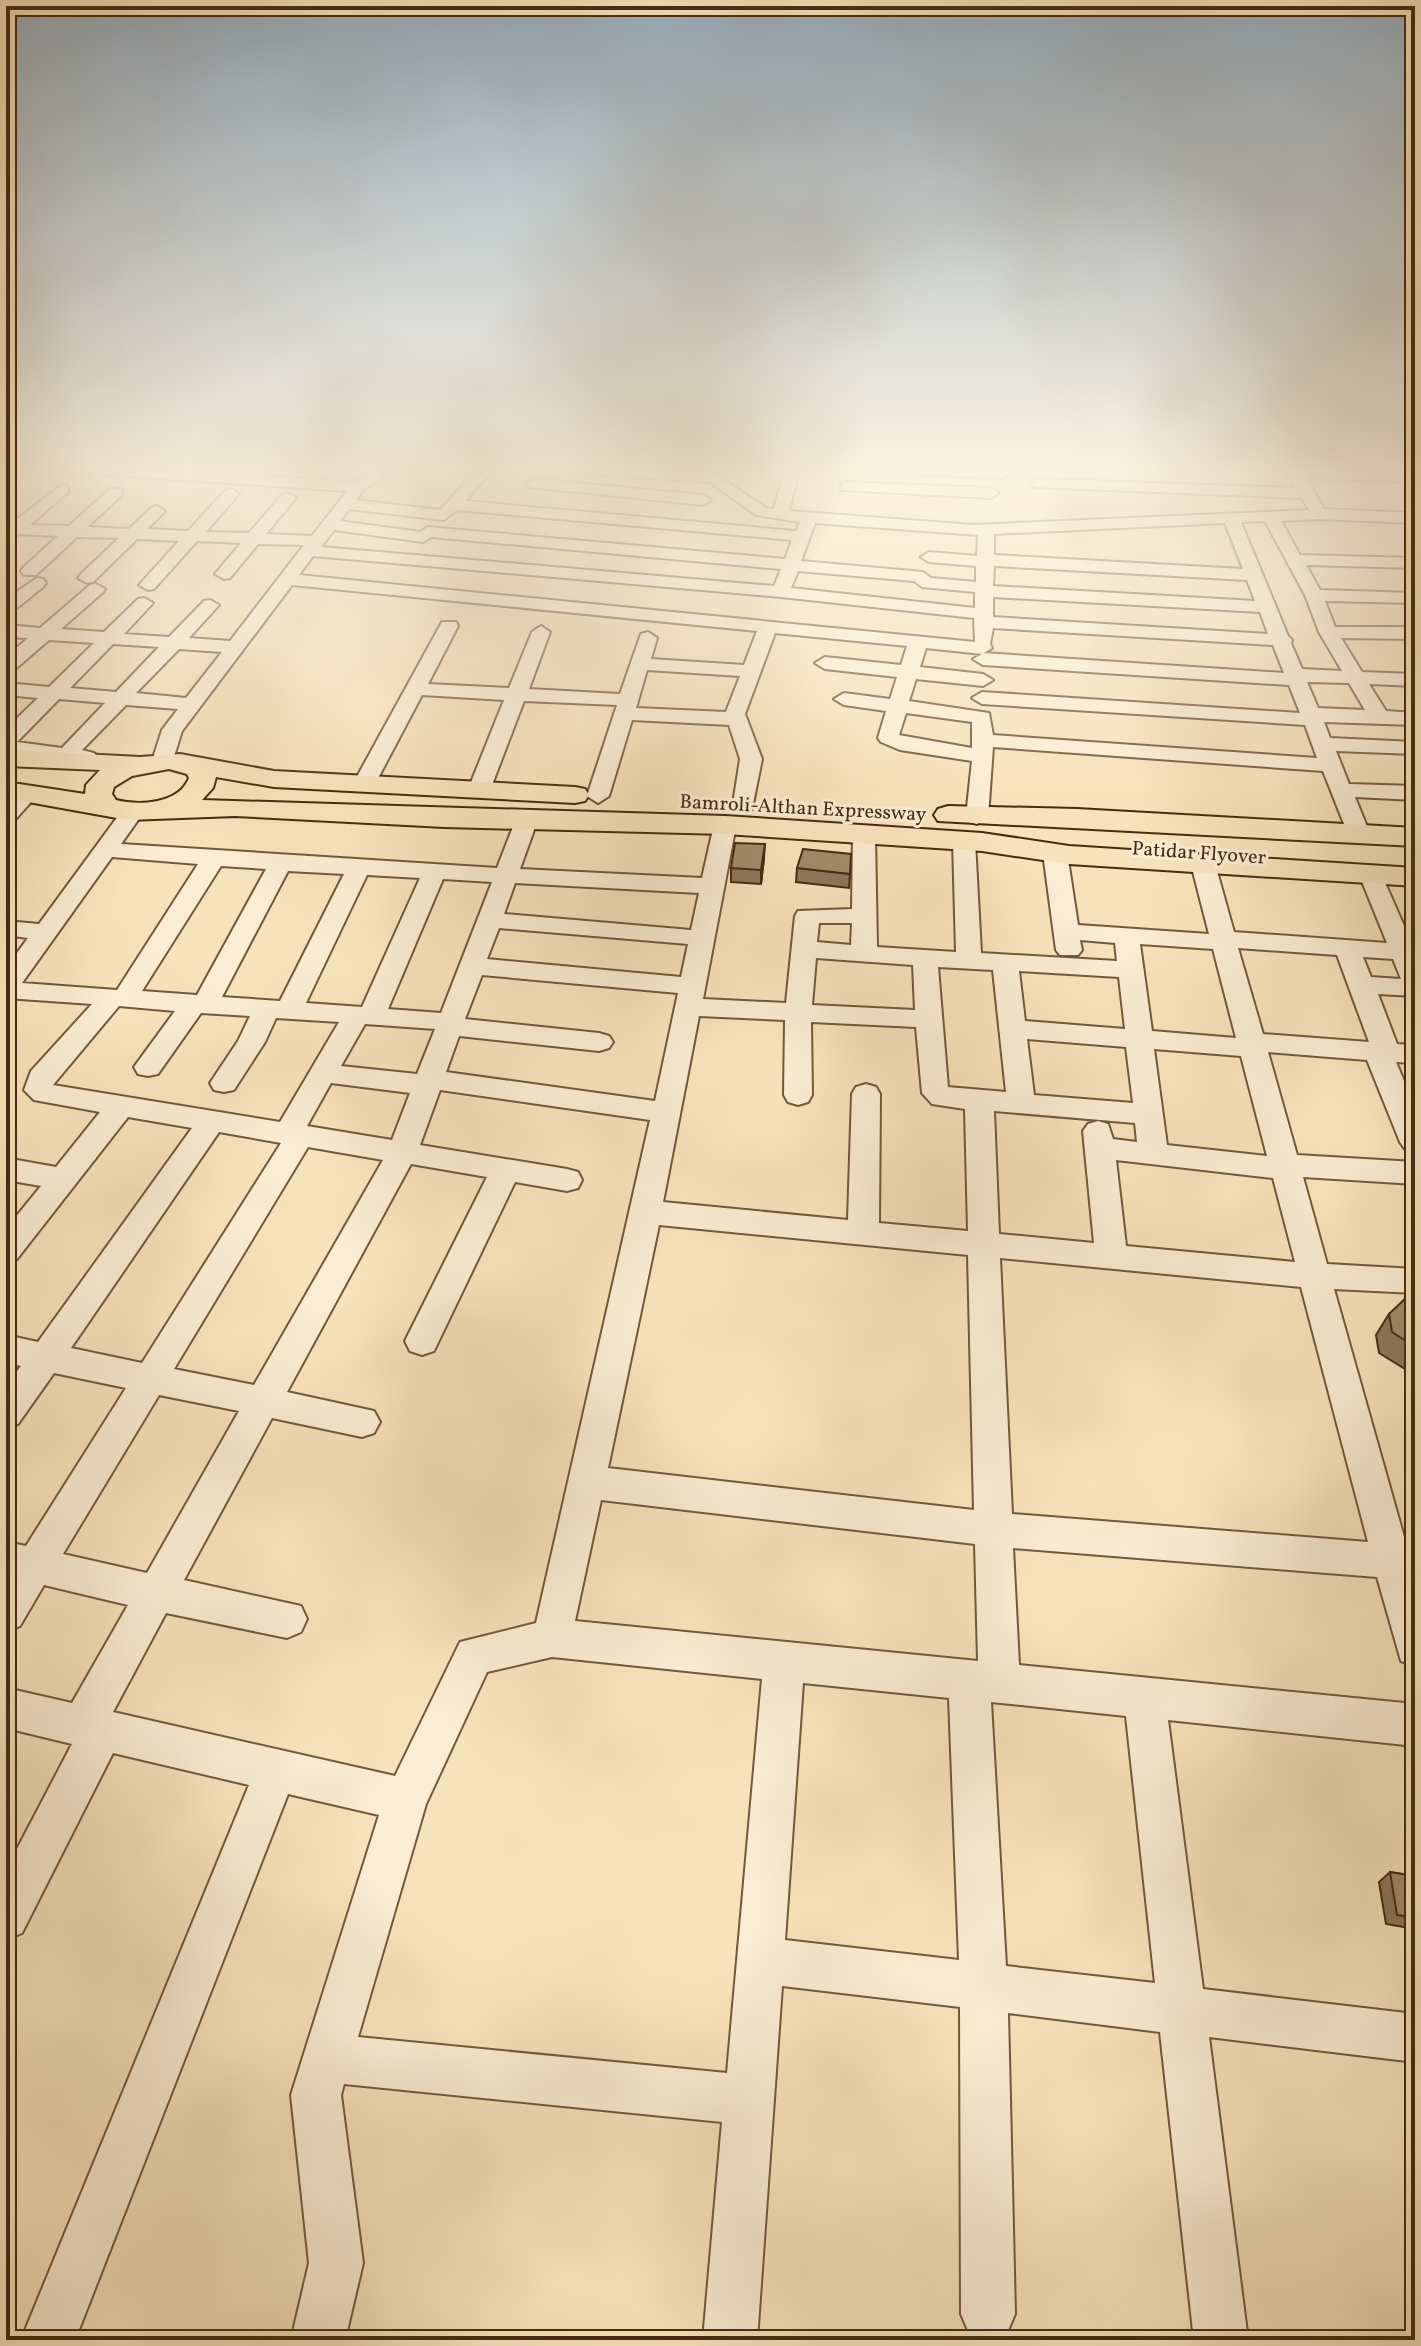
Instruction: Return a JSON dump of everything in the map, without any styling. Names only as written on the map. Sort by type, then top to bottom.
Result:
[{"type":"main road","points":[[6,758],[135,765],[235,808],[527,819],[734,814],[875,827]]},
{"type":"main road","points":[[11,783],[135,765]]},
{"type":"main road","points":[[113,807],[98,792],[102,784],[135,765]]},
{"type":"main road","name":"Bamroli-Althan Expressway","points":[[187,788],[274,779],[598,796],[734,814]]},
{"type":"main road","points":[[11,783],[113,807],[187,788],[258,797],[404,806],[732,816],[835,825],[979,830],[1203,864],[1415,877]]},
{"type":"main road","points":[[979,830],[1077,818],[1415,837]]},
{"type":"main road","name":"Patidar Flyover","points":[[1040,840],[1415,852]]},
{"type":"main road","name":"Patidar Flyover","points":[[1040,840],[1415,866]]},
{"type":"street","points":[[6,608],[33,576]]},
{"type":"street","points":[[6,667],[44,634],[97,576]]},
{"type":"street","points":[[6,744],[108,639],[160,576]]},
{"type":"street","points":[[6,744],[135,765],[172,730],[291,576]]},
{"type":"street","points":[[603,576],[781,592],[984,618],[1283,640]]},
{"type":"street","points":[[652,581],[655,576]]},
{"type":"street","points":[[716,587],[722,576]]},
{"type":"street","points":[[781,592],[787,576]]},
{"type":"street","points":[[849,600],[857,576]]},
{"type":"street","points":[[913,576],[985,590],[1269,607]]},
{"type":"street","points":[[915,607],[922,576]]},
{"type":"street","points":[[969,960],[983,748],[985,576]]},
{"type":"street","points":[[1110,576],[1131,709]]},
{"type":"street","points":[[1256,576],[1359,834]]},
{"type":"street","points":[[1304,576],[1328,632],[1380,718]]},
{"type":"street","points":[[596,610],[619,578]]},
{"type":"street","points":[[289,579],[918,642],[983,654],[1131,709],[1332,765]]},
{"type":"street","points":[[1314,595],[1415,598]]},
{"type":"street","points":[[68,753],[210,605]]},
{"type":"street","points":[[364,784],[449,626]]},
{"type":"street","points":[[552,1638],[646,1212],[712,886],[751,759],[736,719],[736,707],[768,627]]},
{"type":"street","points":[[6,631],[235,647]]},
{"type":"street","points":[[479,790],[541,632]]},
{"type":"street","points":[[1328,632],[1415,633]]},
{"type":"street","points":[[598,796],[648,638]]},
{"type":"street","points":[[918,642],[887,733],[893,741],[983,748],[1131,709],[1298,678],[1415,680]]},
{"type":"street","points":[[825,663],[907,673],[982,698]]},
{"type":"street","points":[[640,664],[751,671]]},
{"type":"street","points":[[6,689],[192,704]]},
{"type":"street","points":[[415,689],[516,695],[736,719]]},
{"type":"street","points":[[844,699],[896,707],[982,698],[1131,709],[1415,719]]},
{"type":"street","points":[[1324,744],[1415,748]]},
{"type":"street","points":[[6,816],[11,783]]},
{"type":"street","points":[[1342,790],[1415,793]]},
{"type":"street","points":[[113,807],[106,850],[6,988],[450,1024],[599,1042]]},
{"type":"street","points":[[6,1917],[155,1593],[402,1153],[527,819]]},
{"type":"street","points":[[864,954],[864,916],[875,827]]},
{"type":"street","points":[[1040,840],[1066,932],[1072,966]]},
{"type":"street","points":[[106,850],[281,863],[712,886]]},
{"type":"street","points":[[214,858],[118,999],[41,1078],[38,1090],[567,1180]]},
{"type":"street","points":[[148,1067],[198,1005],[281,863]]},
{"type":"street","points":[[1203,864],[1415,1647]]},
{"type":"street","points":[[224,1083],[251,1042],[277,1011],[359,867]]},
{"type":"street","points":[[6,1613],[20,1562],[150,1379],[294,1135],[323,1073],[364,1017],[435,871]]},
{"type":"street","points":[[1361,985],[1415,985],[1371,874]]},
{"type":"street","points":[[798,1095],[798,1013],[807,916],[812,913],[864,916]]},
{"type":"street","points":[[489,920],[702,938]]},
{"type":"street","points":[[6,928],[46,932]]},
{"type":"street","points":[[1066,932],[1403,952]]},
{"type":"street","points":[[1127,937],[1153,1154]]},
{"type":"street","points":[[1347,948],[1413,1133]]},
{"type":"street","points":[[804,949],[1131,970]]},
{"type":"street","points":[[925,958],[936,1093],[942,1097],[1149,1114]]},
{"type":"street","points":[[1005,962],[1021,1103]]},
{"type":"street","points":[[472,966],[798,1013],[930,1019]]},
{"type":"street","points":[[1015,1029],[1415,1054]]},
{"type":"street","points":[[323,1073],[428,1082],[666,1112]]},
{"type":"street","points":[[863,1233],[866,1094]]},
{"type":"street","points":[[979,1100],[993,1529],[984,1681],[988,2314]]},
{"type":"street","points":[[6,1251],[121,1106]]},
{"type":"street","points":[[1093,1109],[1101,1148],[1111,1256]]},
{"type":"street","points":[[6,1414],[212,1121]]},
{"type":"street","points":[[1101,1148],[1286,1167],[1415,1173]]},
{"type":"street","points":[[6,1169],[63,1179]]},
{"type":"street","points":[[422,1341],[506,1170]]},
{"type":"street","points":[[646,1212],[1315,1276],[1415,1281]]},
{"type":"street","points":[[6,1349],[362,1422]]},
{"type":"street","points":[[587,1482],[993,1529],[1392,1561]]},
{"type":"street","points":[[20,1562],[287,1619]]},
{"type":"street","points":[[318,2340],[336,2263],[316,2095],[406,1800],[474,1656],[552,1638],[1415,1725]]},
{"type":"street","points":[[730,2340],[784,1662]]},
{"type":"street","points":[[1145,1698],[1221,2340]]},
{"type":"street","points":[[6,1708],[406,1800]]},
{"type":"street","points":[[48,2340],[276,1771]]},
{"type":"street","points":[[760,1960],[1415,2038]]},
{"type":"street","points":[[327,2058],[749,2100]]},
{"type":"building","points":[[735,843],[765,844],[761,870],[731,868]]},
{"type":"building","points":[[803,849],[851,854],[850,874],[797,868]]},
{"type":"building","points":[[1412,1292],[1415,1293],[1415,1347],[1392,1332],[1389,1314]]},
{"type":"building","points":[[1390,1872],[1415,1876],[1415,1918],[1397,1915]]}]
